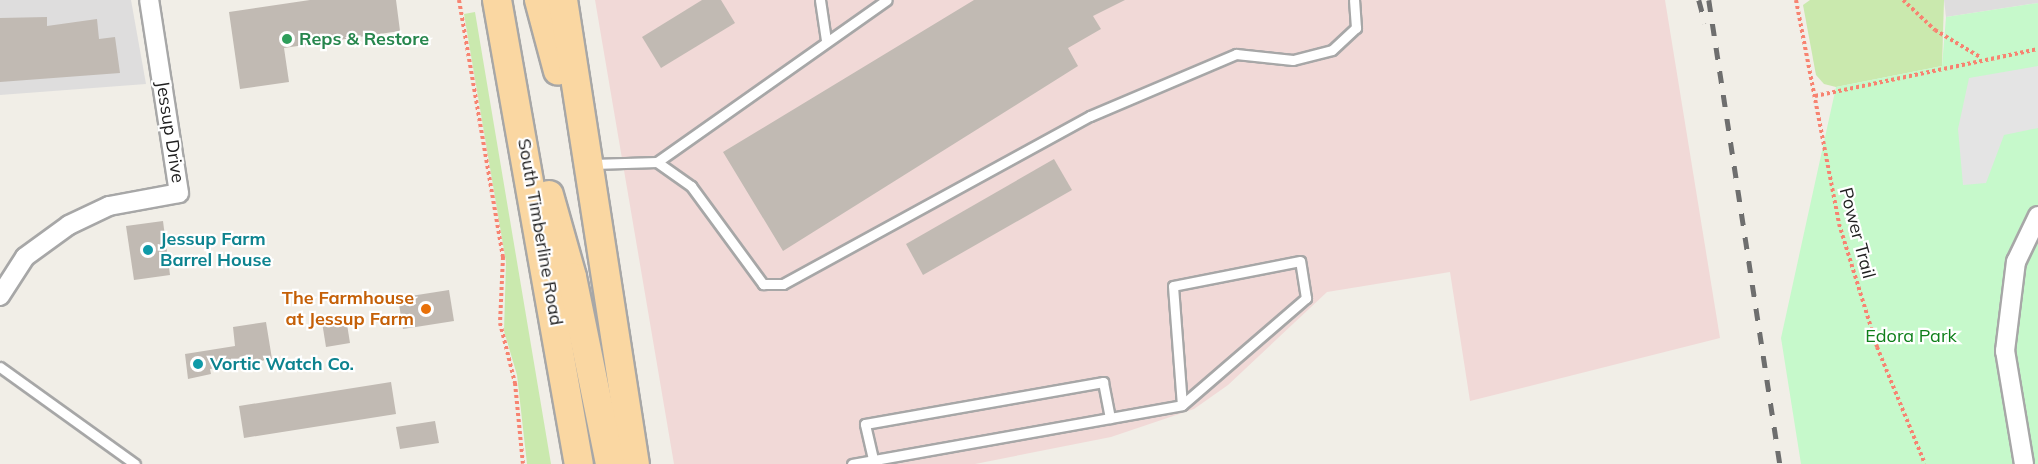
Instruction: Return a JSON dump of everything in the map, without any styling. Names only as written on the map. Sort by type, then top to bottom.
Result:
[{"type":"main road","name":"South Timberline Road","points":[[497,0],[525,138],[579,464]]},
{"type":"main road","points":[[539,0],[589,178]]},
{"type":"main road","points":[[563,0],[635,464]]},
{"type":"main road","points":[[525,138],[560,230],[610,464]]},
{"type":"street","name":"Jessup Drive","points":[[0,296],[25,257],[69,225],[110,206],[179,193],[149,0]]},
{"type":"street","points":[[2024,464],[2005,351],[2016,262],[2038,216]]},
{"type":"lane","points":[[820,0],[826,40]]},
{"type":"lane","points":[[589,178],[657,162],[826,40],[887,0]]},
{"type":"lane","points":[[657,162],[691,186],[763,284],[783,284],[1100,112],[1236,54],[1293,60],[1332,50],[1356,28],[1354,0]]},
{"type":"lane","points":[[852,464],[1182,405],[1306,298],[1300,261],[1173,286],[1182,405]]},
{"type":"lane","points":[[0,367],[135,464]]},
{"type":"lane","points":[[873,459],[865,424],[1103,382],[1110,418]]},
{"type":"path","points":[[459,0],[502,257],[500,323],[515,383],[524,464]]},
{"type":"path","name":"Power Trail","points":[[1796,0],[1839,224],[1859,293],[1925,464]]},
{"type":"path","points":[[1903,0],[1935,30],[1980,58]]},
{"type":"path","points":[[1815,96],[1902,82],[1980,58],[2038,49]]},
{"type":"shaded area","points":[[0,0],[131,0],[146,84],[0,95]]},
{"type":"shaded area","points":[[595,0],[1665,0],[1720,338],[1470,401],[1450,272],[1327,292],[1228,385],[1194,409],[1111,437],[975,464],[674,464]]},
{"type":"shaded area","points":[[1944,0],[2038,0],[2038,3],[1946,17]]},
{"type":"shaded area","points":[[2038,66],[2038,128],[2004,135],[1986,183],[1963,185],[1958,129],[1969,78]]},
{"type":"green space","points":[[1810,0],[1944,0],[1942,66],[1836,87],[1824,84],[1816,75],[1803,5]]},
{"type":"green space","name":"Edora Park","points":[[2038,3],[2038,464],[1801,464],[1781,338],[1836,87],[1942,66],[1946,17]]},
{"type":"green space","points":[[475,12],[551,464],[527,464],[517,375],[504,331],[506,262],[464,14]]},
{"type":"building","name":"Reps & Restore","points":[[310,0],[396,0],[400,31],[284,48],[289,82],[240,89],[229,12]]},
{"type":"building","points":[[702,0],[721,0],[735,23],[661,68],[642,37]]},
{"type":"building","points":[[974,0],[1125,0],[1093,16],[1101,29],[1068,48],[1078,66],[783,251],[723,152]]},
{"type":"building","points":[[47,17],[47,26],[97,19],[99,39],[115,37],[120,73],[0,82],[0,18]]},
{"type":"building","points":[[1054,159],[1072,190],[923,275],[906,244]]},
{"type":"building","name":"Jessup Farm Barrel House","points":[[163,221],[170,275],[134,280],[126,226]]},
{"type":"building","name":"The Farmhouse at Jessup Farm","points":[[449,290],[454,321],[403,329],[398,298]]},
{"type":"building","points":[[346,318],[350,343],[326,347],[322,322]]},
{"type":"building","points":[[266,322],[272,359],[210,369],[211,374],[188,379],[185,354],[235,346],[233,327]]},
{"type":"building","points":[[391,382],[396,414],[244,438],[239,406]]},
{"type":"building","points":[[435,421],[439,443],[400,449],[396,427]]},
{"type":"railway","points":[[1699,0],[1705,23]]},
{"type":"railway","points":[[1709,0],[1780,464]]},
{"type":"place","name":"Reps & Restore","points":[[287,39]]},
{"type":"place","name":"Jessup Farm Barrel House","points":[[148,250]]},
{"type":"place","name":"The Farmhouse at Jessup Farm","points":[[426,309]]},
{"type":"place","name":"Vortic Watch Co.","points":[[198,364]]}]
